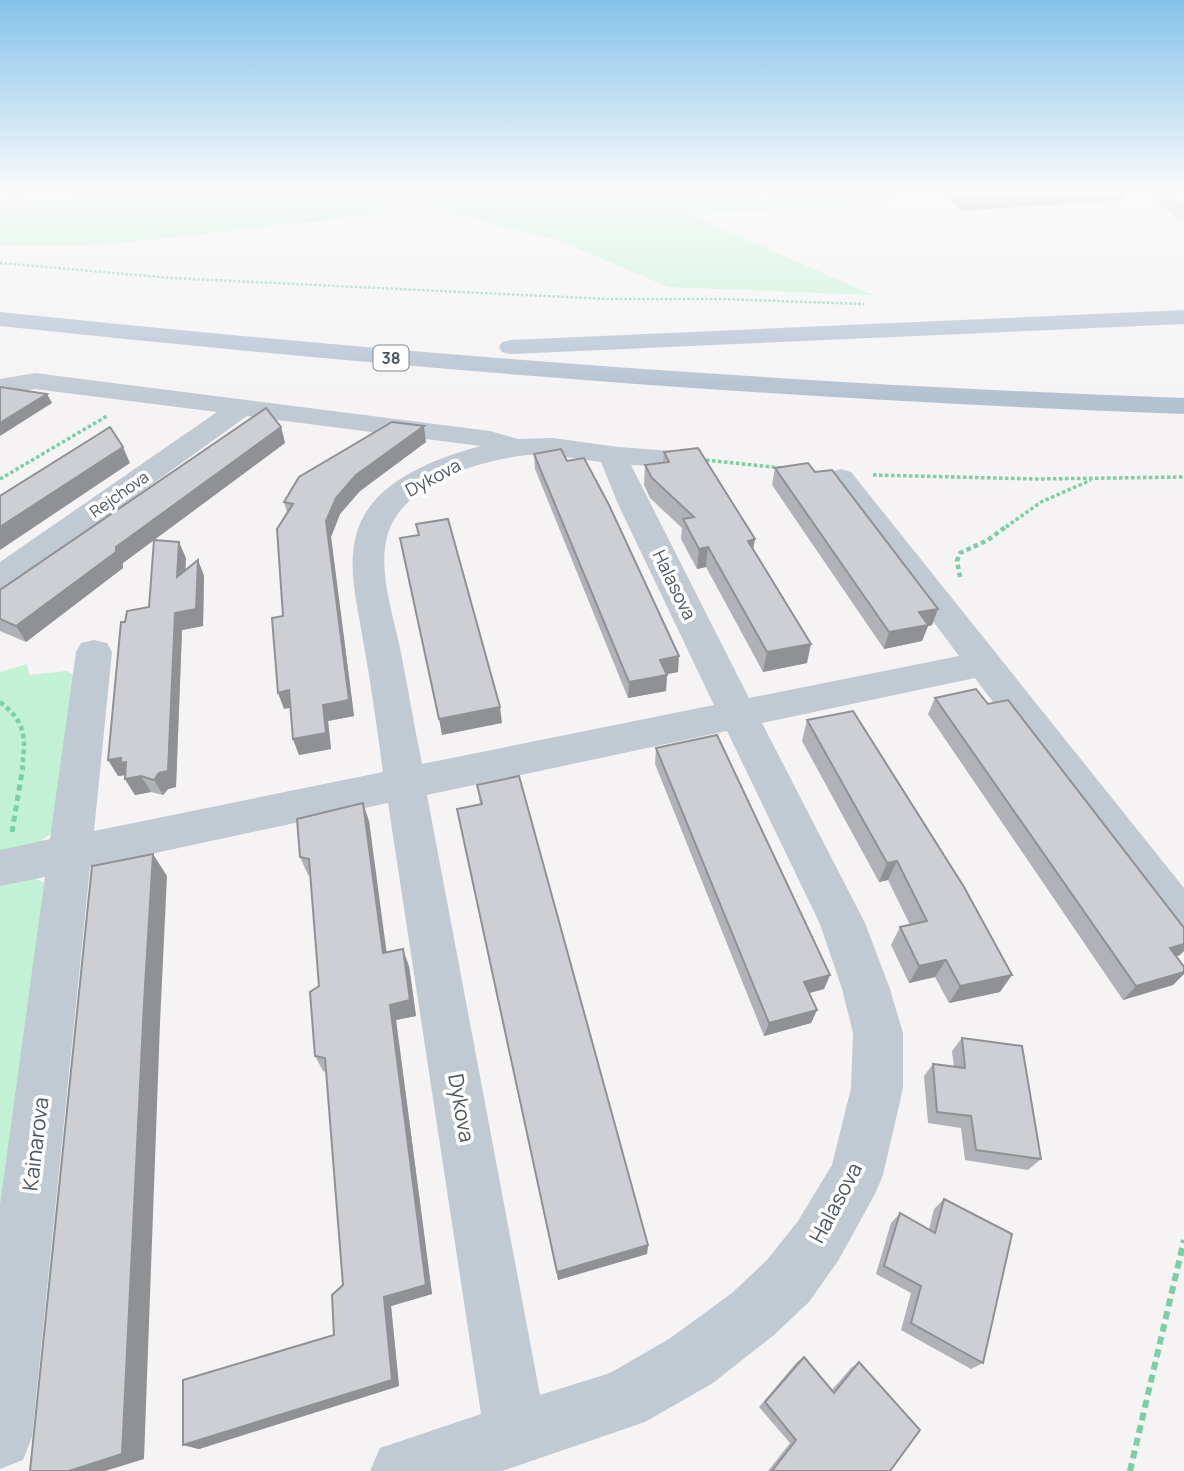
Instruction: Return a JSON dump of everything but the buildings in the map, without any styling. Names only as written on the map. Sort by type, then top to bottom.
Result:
[{"type":"main road","points":[[139,334],[447,349],[1184,317]]},
{"type":"main road","name":"38","points":[[0,318],[139,334],[643,379],[1184,406]]},
{"type":"main road","points":[[1105,404],[1184,412]]},
{"type":"street","points":[[0,387],[35,382],[490,439],[515,447]]},
{"type":"street","name":"Rejchova","points":[[0,578],[239,409]]},
{"type":"street","name":"Dykova","points":[[516,1435],[372,576],[371,538],[381,516],[408,488],[460,462],[515,447],[550,447],[612,455],[678,458]]},
{"type":"street","name":"Halasova","points":[[403,1471],[623,1400],[691,1361],[753,1314],[788,1282],[818,1241],[856,1174],[877,1088],[878,1033],[842,923],[633,504],[612,455]]},
{"type":"street","points":[[852,476],[960,632],[1184,922]]},
{"type":"street","name":"Kainarova","points":[[0,1437],[73,851],[94,652]]},
{"type":"street","points":[[4,867],[984,663]]},
{"type":"path","points":[[0,263],[199,279],[607,299],[723,299],[876,305]]},
{"type":"path","points":[[0,479],[136,395]]},
{"type":"path","points":[[678,458],[783,469]]},
{"type":"path","points":[[852,476],[1184,477]]},
{"type":"path","points":[[960,632],[968,623],[965,586],[957,561],[960,553],[984,544],[1002,533],[1026,512],[1058,493],[1095,478]]},
{"type":"path","points":[[0,702],[11,709],[22,724],[24,746],[4,867]]},
{"type":"path","points":[[1130,1471],[1184,1240]]},
{"type":"green space","points":[[604,260],[792,260],[873,295],[668,287]]},
{"type":"green space","points":[[27,664],[29,675],[67,671],[73,675],[57,828],[34,847],[0,854],[0,672]]},
{"type":"green space","points":[[32,877],[46,884],[0,1262],[0,883]]}]
